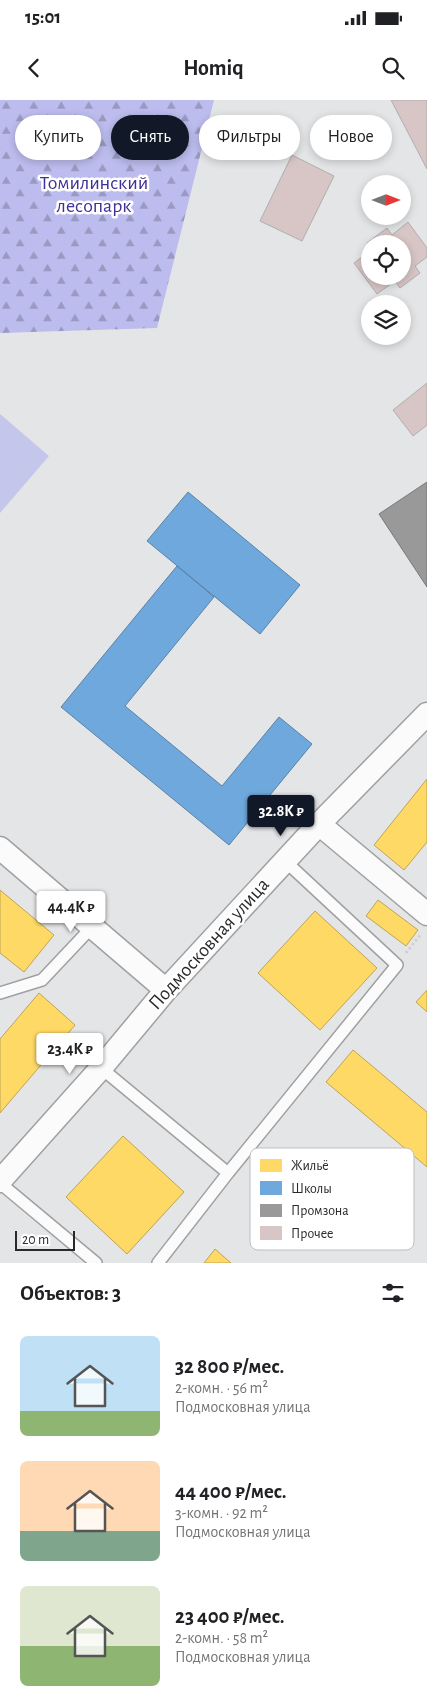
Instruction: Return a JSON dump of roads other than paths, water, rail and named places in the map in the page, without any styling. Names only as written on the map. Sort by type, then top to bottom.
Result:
[{"type":"street","name":"Подмосковная улица","points":[[0,1182],[101,1068],[166,990],[319,824],[427,714]]},
{"type":"street","points":[[319,824],[426,912]]},
{"type":"street","points":[[0,848],[166,990]]},
{"type":"lane","points":[[158,1263],[228,1173],[397,965],[285,861]]},
{"type":"lane","points":[[0,993],[42,980],[92,927]]},
{"type":"lane","points":[[101,1068],[228,1173]]},
{"type":"lane","points":[[0,1182],[96,1263]]},
{"type":"park label","name":"Томилинский лесопарк","points":[[94,194]]}]
